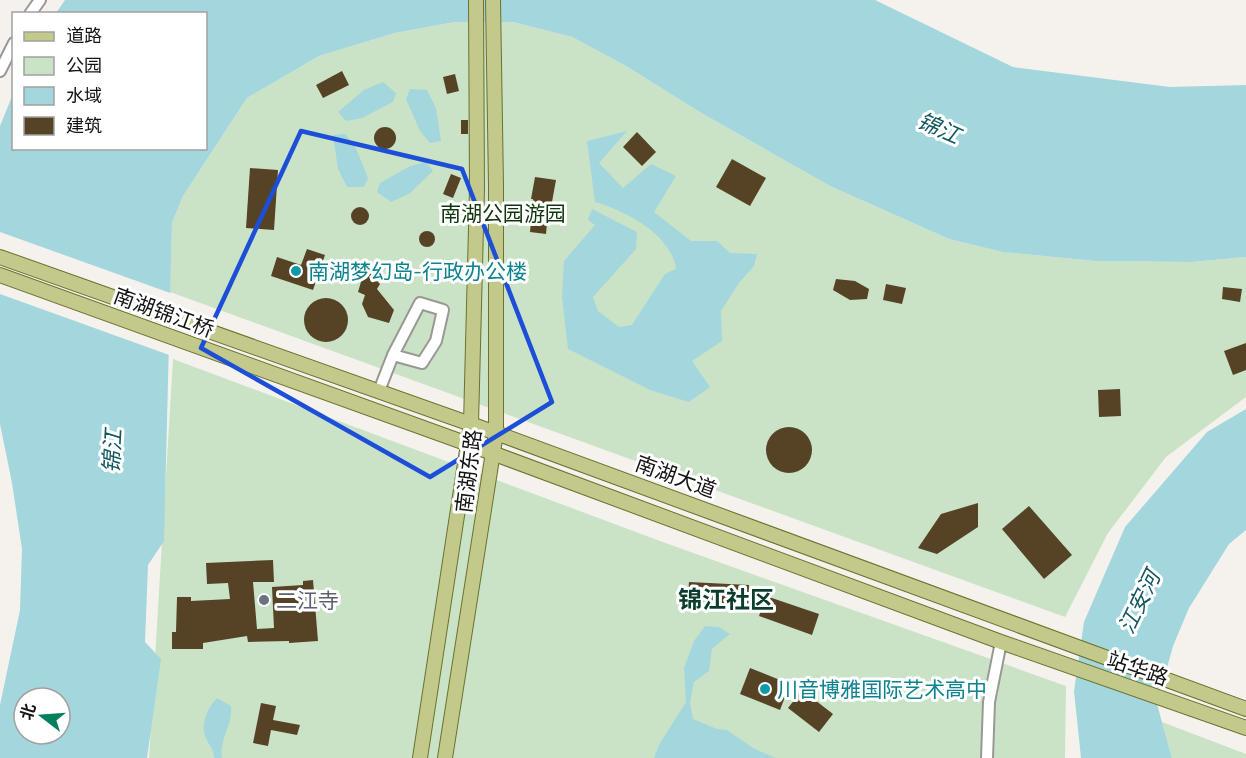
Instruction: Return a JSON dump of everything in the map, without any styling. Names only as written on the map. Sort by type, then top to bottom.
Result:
[{"type":"main road","name":"南湖东路","points":[[420,758],[471,424],[477,188],[476,0]]},
{"type":"main road","name":"南湖东路","points":[[445,758],[496,433],[493,0]]},
{"type":"main road","name":"南湖锦江桥","points":[[0,257],[314,367]]},
{"type":"main road","name":"南湖锦江桥","points":[[0,275],[313,388]]},
{"type":"main road","name":"南湖大道","points":[[314,367],[1023,627]]},
{"type":"main road","name":"南湖大道","points":[[313,388],[1016,647]]},
{"type":"main road","name":"站华路","points":[[1023,627],[1246,709]]},
{"type":"main road","name":"站华路","points":[[1016,647],[1246,728]]},
{"type":"street","points":[[0,71],[12,47]]},
{"type":"street","points":[[379,391],[393,356],[420,303],[443,310],[436,341],[422,363],[393,356]]},
{"type":"street","points":[[987,758],[989,702],[1001,642]]},
{"type":"highlighted area","points":[[301,131],[462,169],[552,402],[430,477],[201,348]]},
{"type":"green space","name":"南湖公园游园","points":[[455,22],[513,22],[572,37],[626,66],[703,114],[830,186],[949,239],[1004,252],[1095,261],[1191,262],[1246,257],[1246,397],[1166,457],[1108,533],[1065,617],[170,292],[172,223],[183,196],[247,98],[319,56],[395,33]]},
{"type":"green space","points":[[173,359],[660,541],[1066,686],[1065,758],[149,758]]},
{"type":"green space","points":[[1162,722],[1246,754],[1246,758],[1172,758]]},
{"type":"water","name":"锦江","points":[[65,0],[875,0],[1013,67],[1170,87],[1246,85],[1246,257],[1191,262],[1095,261],[1003,252],[949,239],[830,186],[703,114],[626,66],[572,37],[513,22],[455,22],[395,33],[319,56],[247,98],[183,196],[172,223],[164,541],[148,565],[145,642],[161,659],[147,758],[0,758],[0,705],[20,610],[22,549],[0,424],[0,126],[12,96],[12,150],[207,150],[207,12],[57,12]]},
{"type":"water","points":[[383,82],[396,93],[393,102],[362,118],[346,121],[338,112],[364,90]]},
{"type":"water","points":[[410,89],[427,90],[436,108],[441,141],[430,143],[420,131],[406,99]]},
{"type":"water","points":[[627,131],[599,163],[623,188],[651,164],[676,176],[654,212],[691,241],[717,241],[730,253],[757,254],[754,266],[739,283],[721,311],[722,341],[692,361],[710,387],[689,402],[650,390],[568,349],[562,297],[564,261],[595,225],[588,220],[592,209],[637,232],[636,249],[593,297],[598,311],[619,327],[632,325],[665,274],[676,269],[666,245],[656,235],[633,218],[595,202],[587,141]]},
{"type":"water","points":[[345,134],[355,146],[368,178],[364,187],[347,187],[338,169],[333,135]]},
{"type":"water","points":[[426,162],[433,171],[409,194],[391,202],[377,192],[380,183],[410,166]]},
{"type":"water","name":"江安河","points":[[1246,409],[1246,530],[1229,544],[1189,608],[1173,646],[1157,704],[1172,758],[1081,758],[1074,691],[1084,622],[1125,527],[1207,432]]},
{"type":"water","points":[[705,626],[719,627],[730,634],[712,649],[709,671],[694,682],[690,702],[693,719],[717,729],[727,730],[753,748],[775,758],[654,758],[659,745],[686,702],[684,668],[694,641]]},
{"type":"water","points":[[217,698],[231,706],[230,719],[222,745],[222,758],[214,758],[204,729],[207,712]]},
{"type":"pier","points":[[0,232],[173,294],[172,356],[0,294]]},
{"type":"building","points":[[342,71],[349,85],[323,98],[316,85]]},
{"type":"building","points":[[455,74],[459,91],[447,94],[443,77]]},
{"type":"building","points":[[461,120],[468,120],[468,134],[461,134]]},
{"type":"building","points":[[385,127],[393,130],[396,138],[393,146],[385,149],[377,146],[374,138],[377,130]]},
{"type":"building","points":[[637,132],[656,152],[642,166],[623,147]]},
{"type":"building","points":[[732,159],[766,178],[750,206],[716,187]]},
{"type":"building","points":[[250,168],[278,170],[274,230],[246,228]]},
{"type":"building","points":[[451,174],[461,178],[453,198],[443,194]]},
{"type":"building","points":[[535,177],[556,180],[552,202],[549,202],[546,234],[530,232],[533,199],[531,199]]},
{"type":"building","points":[[360,207],[366,210],[369,216],[366,222],[360,225],[354,222],[351,216],[354,210]]},
{"type":"building","points":[[427,231],[433,233],[435,239],[433,245],[427,247],[421,245],[419,239],[421,233]]},
{"type":"building","name":"南湖梦幻岛-行政办公楼","points":[[307,249],[325,255],[313,290],[271,276],[277,257],[301,265]]},
{"type":"building","points":[[365,268],[380,284],[377,289],[394,310],[389,323],[368,317],[362,304],[365,295],[358,292]]},
{"type":"building","points":[[836,279],[855,281],[869,289],[867,299],[850,300],[833,290]]},
{"type":"building","points":[[886,284],[906,288],[902,304],[883,300]]},
{"type":"building","points":[[1223,287],[1242,289],[1240,302],[1222,299]]},
{"type":"building","points":[[326,298],[335,299],[342,304],[347,311],[347,329],[342,336],[335,341],[326,342],[317,341],[310,336],[305,329],[304,320],[305,311],[310,304],[317,299]]},
{"type":"building","points":[[1246,343],[1246,370],[1233,375],[1224,351]]},
{"type":"building","points":[[1120,389],[1121,416],[1099,417],[1098,390]]},
{"type":"building","points":[[789,427],[805,434],[812,450],[805,466],[789,473],[773,466],[766,450],[773,434]]},
{"type":"building","points":[[978,503],[978,527],[937,554],[918,548],[941,514]]},
{"type":"building","points":[[1029,506],[1072,555],[1044,579],[1002,529]]},
{"type":"building","points":[[273,560],[274,582],[253,582],[257,629],[274,628],[272,587],[303,585],[303,581],[313,580],[318,641],[248,642],[247,636],[203,643],[203,649],[172,649],[172,632],[176,632],[177,597],[191,597],[191,601],[230,599],[228,583],[207,584],[206,563]]},
{"type":"building","points":[[689,582],[749,585],[748,612],[687,609]]},
{"type":"building","points":[[766,596],[819,614],[812,635],[759,616]]},
{"type":"building","name":"川音博雅国际艺术高中","points":[[750,668],[790,684],[780,710],[740,694]]},
{"type":"building","name":"川音博雅国际艺术高中","points":[[802,690],[833,714],[819,732],[788,708]]},
{"type":"building","points":[[261,703],[276,706],[273,720],[300,725],[297,735],[271,730],[268,746],[253,743]]},
{"type":"place","name":"南湖梦幻岛-行政办公楼","points":[[296,271]]},
{"type":"place","name":"二江寺","points":[[264,600]]},
{"type":"place","name":"川音博雅国际艺术高中","points":[[765,689]]},
{"type":"district","name":"锦江社区","points":[[726,599]]}]
